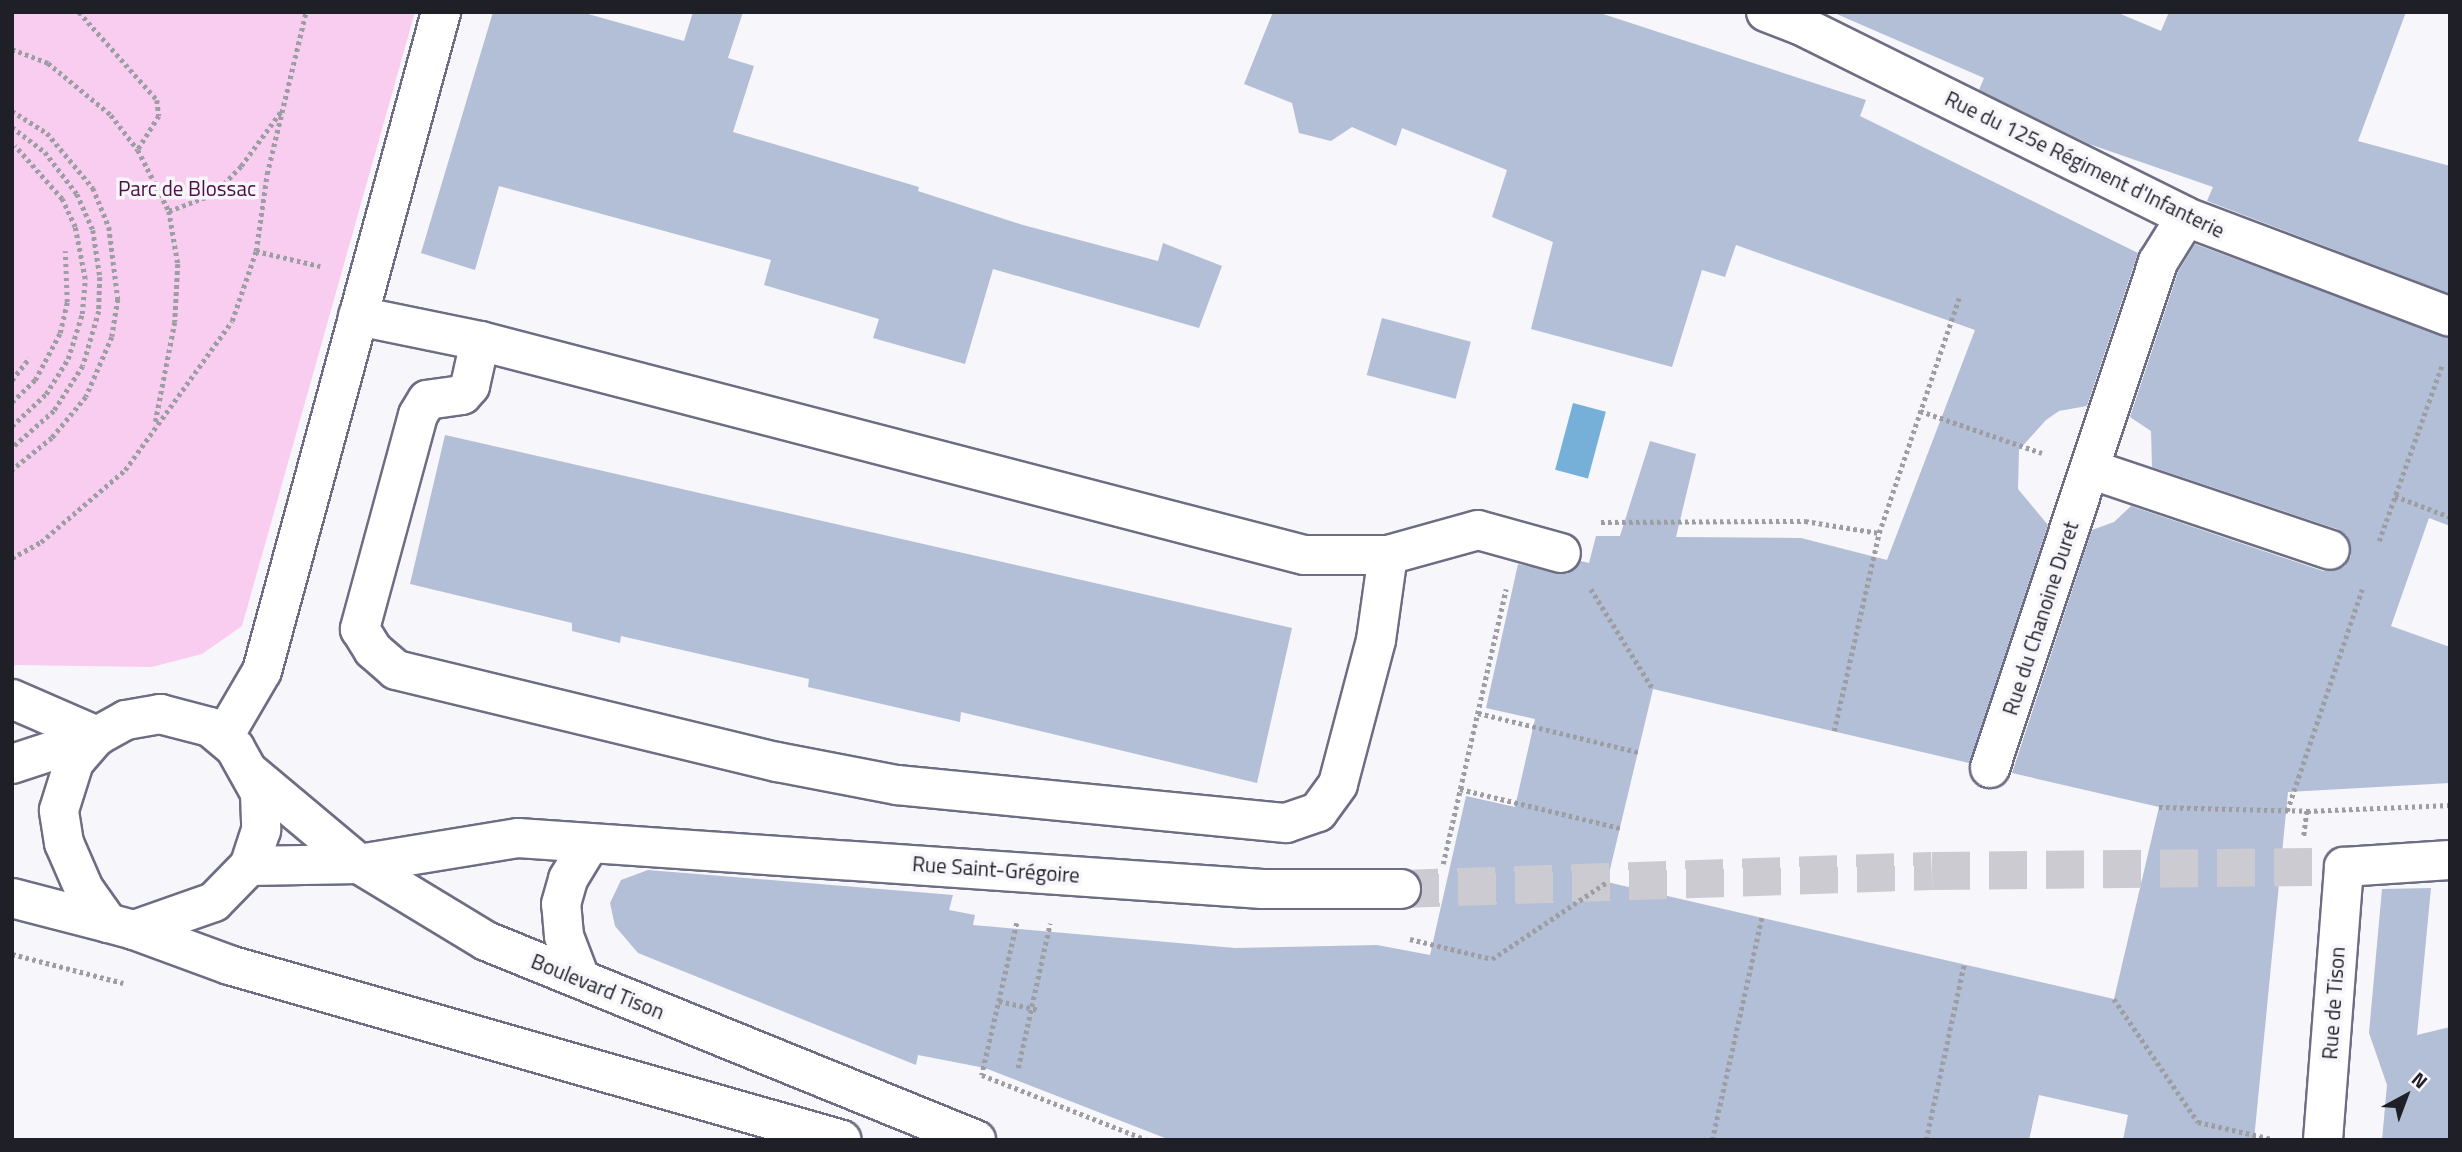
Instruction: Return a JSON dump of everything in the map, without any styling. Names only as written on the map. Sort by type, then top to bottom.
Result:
[{"type":"street","points":[[223,736],[262,671],[357,289],[441,12]]},
{"type":"street","name":"Rue du 125e Régiment d'Infanterie","points":[[1766,12],[1812,30],[2186,217],[2450,317]]},
{"type":"street","name":"Rue du Chanoine Duret","points":[[1990,768],[2158,262],[2186,217]]},
{"type":"street","points":[[357,289],[480,341],[1304,555],[1388,555],[1478,530],[1561,552]]},
{"type":"street","points":[[480,341],[470,386],[462,395],[427,400],[418,415],[360,629],[373,650],[396,670],[777,762],[897,785],[1286,823],[1318,812],[1338,783],[1376,640],[1388,555]]},
{"type":"street","points":[[2090,469],[2330,550]]},
{"type":"street","points":[[12,699],[97,736]]},
{"type":"street","points":[[12,764],[97,736],[126,720],[160,714],[195,720],[223,736],[253,775],[260,793],[261,830],[249,866],[214,902],[121,926]]},
{"type":"street","points":[[97,736],[67,777],[60,827],[69,859],[121,926]]},
{"type":"street","name":"Boulevard Tison","points":[[253,775],[359,864],[486,941],[976,1140]]},
{"type":"street","name":"Rue Saint-Grégoire","points":[[249,866],[359,864],[494,840],[590,843],[1262,889],[1401,889]]},
{"type":"street","points":[[580,978],[564,936],[561,904],[568,879],[590,843]]},
{"type":"street","name":"Rue de Tison","points":[[2323,1140],[2344,867],[2450,860]]},
{"type":"street","points":[[12,898],[121,926],[242,969],[842,1140]]},
{"type":"path","points":[[79,12],[157,100],[159,116],[138,150]]},
{"type":"path","points":[[12,558],[88,505],[125,470],[232,321],[256,251],[267,174],[286,106],[306,12]]},
{"type":"path","points":[[12,48],[48,63],[82,88],[111,115],[138,150],[169,211],[178,264],[175,321],[169,373],[154,430]]},
{"type":"path","points":[[169,211],[214,194],[241,166],[286,106]]},
{"type":"path","points":[[12,111],[47,133],[93,188],[109,227],[118,299],[112,337],[86,397],[52,438],[12,470]]},
{"type":"path","points":[[12,127],[45,152],[77,194],[93,230],[100,277],[99,311],[83,366],[54,411],[12,448]]},
{"type":"path","points":[[12,426],[46,394],[68,359],[82,314],[85,279],[75,227],[62,199],[15,146]]},
{"type":"path","points":[[12,402],[34,380],[60,333],[67,302],[65,251]]},
{"type":"path","points":[[256,251],[357,289]]},
{"type":"path","points":[[1834,731],[1879,533],[1959,298]]},
{"type":"path","points":[[12,380],[29,358]]},
{"type":"path","points":[[1920,411],[2090,469]]},
{"type":"path","points":[[2395,496],[2450,517]]},
{"type":"path","points":[[1593,523],[1805,521],[1879,533]]},
{"type":"path","points":[[1440,877],[1508,581]]},
{"type":"path","points":[[1588,584],[1653,689]]},
{"type":"path","points":[[1478,713],[1638,752]]},
{"type":"path","points":[[1460,789],[1620,828]]},
{"type":"path","points":[[2307,811],[2450,806]]},
{"type":"path","points":[[2159,807],[2287,811]]},
{"type":"path","points":[[1427,935],[1425,943],[1492,959],[1607,882]]},
{"type":"path","points":[[1712,1140],[1762,917]]},
{"type":"path","points":[[1017,920],[982,1075],[1147,1140]]},
{"type":"path","points":[[1018,1068],[1050,922],[1064,923]]},
{"type":"path","points":[[1926,1140],[1964,964]]},
{"type":"path","points":[[2114,999],[2198,1122],[2272,1139]]},
{"type":"path","points":[[999,1001],[1039,1010]]},
{"type":"green space","name":"Parc de Blossac","points":[[12,12],[415,12],[242,626],[202,654],[152,667],[15,665],[12,672]]},
{"type":"water","points":[[1573,403],[1606,412],[1588,478],[1555,470]]},
{"type":"building","points":[[493,12],[581,12],[684,41],[693,12],[743,12],[728,58],[754,66],[733,132],[919,187],[918,191],[1023,225],[1158,261],[1163,243],[1222,266],[1199,328],[993,269],[965,364],[873,338],[879,319],[764,285],[771,260],[499,186],[475,270],[421,253]]},
{"type":"building","points":[[1273,12],[1597,12],[1866,100],[1860,116],[2138,253],[2087,406],[2059,411],[2046,420],[2019,450],[2018,489],[2048,525],[1969,763],[1653,689],[1607,882],[2114,999],[2159,807],[2012,773],[2092,530],[2114,522],[2131,506],[2323,571],[2344,567],[2351,556],[2347,536],[2337,529],[2152,467],[2151,431],[2130,417],[2178,272],[2195,244],[2450,338],[2450,526],[2429,518],[2391,626],[2450,647],[2450,783],[2288,792],[2254,1140],[2123,1140],[2128,1115],[2039,1095],[2029,1140],[1170,1140],[985,1068],[918,1055],[916,1065],[638,953],[615,926],[610,903],[621,880],[648,870],[953,895],[949,910],[975,915],[973,925],[1235,948],[1377,945],[1430,955],[1466,796],[1515,807],[1535,719],[1486,708],[1518,564],[1567,574],[1581,561],[1589,563],[1596,536],[1620,536],[1650,441],[1696,454],[1676,537],[1801,538],[1887,560],[1975,330],[1736,245],[1725,277],[1702,270],[1672,367],[1531,329],[1553,242],[1492,217],[1507,170],[1402,128],[1396,146],[1352,127],[1331,141],[1299,133],[1292,103],[1244,84]]},
{"type":"building","points":[[1832,12],[2116,12],[2161,31],[2169,12],[2406,12],[2358,141],[2450,166],[2450,294],[2207,201],[2213,187],[2089,144],[1979,90],[1984,78]]},
{"type":"building","points":[[1382,318],[1471,342],[1456,399],[1367,375]]},
{"type":"building","points":[[445,435],[1292,628],[1257,783],[961,712],[960,722],[808,687],[809,679],[621,636],[620,643],[572,631],[572,623],[410,584]]},
{"type":"building","points":[[2431,888],[2417,1035],[2450,1027],[2450,1140],[2382,1140],[2387,1085],[2369,1033],[2382,889]]},
{"type":"tunnel","points":[[1401,889],[1932,871],[2344,867]]}]
